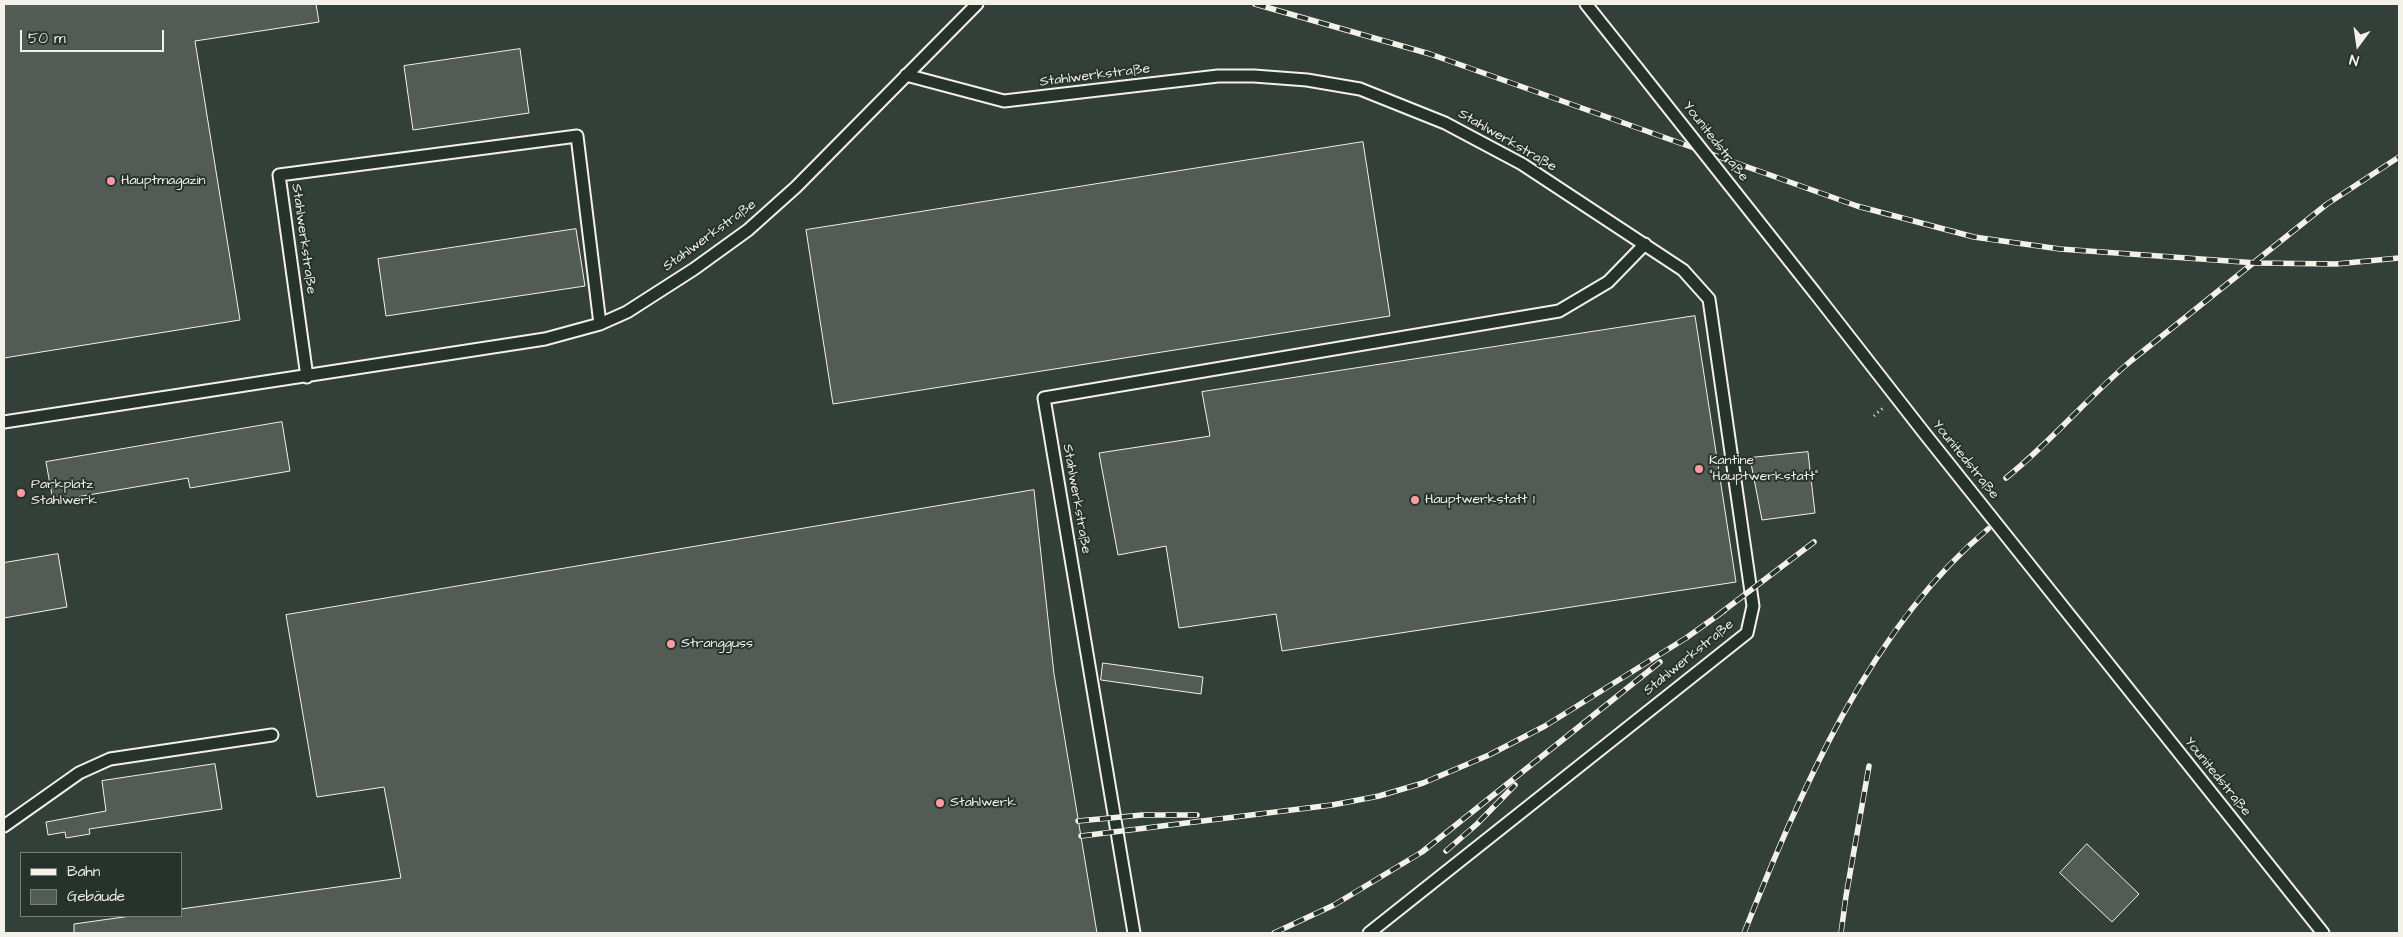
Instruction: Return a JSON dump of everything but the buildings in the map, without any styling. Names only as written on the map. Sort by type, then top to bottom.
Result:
[{"type":"lane","points":[[906,75],[977,4]]},
{"type":"lane","name":"Younitedstraße","points":[[1586,4],[1925,434],[2323,933]]},
{"type":"lane","name":"Stahlwerkstraße","points":[[4,422],[545,339],[600,324],[627,312],[694,269],[748,230],[796,187],[906,75],[1004,101],[1218,76],[1254,76],[1307,80],[1360,89],[1445,122],[1522,164],[1683,270],[1709,299],[1753,606],[1747,633],[1369,933]]},
{"type":"lane","name":"Stahlwerkstraße","points":[[307,376],[279,175],[577,136],[600,324]]},
{"type":"lane","name":"Stahlwerkstraße","points":[[1134,933],[1044,398],[1558,311],[1608,282],[1646,244]]},
{"type":"lane","points":[[4,826],[79,773],[110,759],[272,735]]},
{"type":"path","points":[[1874,416],[1884,407]]},
{"type":"shaded area","points":[[4,4],[2399,4],[2399,933],[4,933]]},
{"type":"railway","points":[[1255,4],[1430,54],[1857,206],[1974,237],[2060,249],[2257,263],[2336,264],[2399,258]]},
{"type":"railway","points":[[2006,478],[2132,360],[2327,204],[2399,157]]},
{"type":"railway","points":[[1744,933],[1814,770],[1842,716],[1873,663],[1908,614],[1946,569],[1988,529]]},
{"type":"railway","points":[[1718,615],[1814,542]]},
{"type":"railway","points":[[1081,836],[1332,805],[1379,796],[1423,783],[1489,755],[1545,726],[1686,638],[1724,611]]},
{"type":"railway","points":[[1274,933],[1334,905],[1422,852],[1660,662]]},
{"type":"railway","points":[[1841,933],[1869,766]]},
{"type":"railway","points":[[1446,851],[1477,824],[1515,785]]},
{"type":"railway","points":[[1078,821],[1142,815],[1197,815]]},
{"type":"place","name":"Hauptmagazin","points":[[111,181]]},
{"type":"place","name":"Kantine \"Hauptwerkstatt\"","points":[[1699,469]]},
{"type":"place","name":"Parkplatz Stahlwerk","points":[[21,493]]},
{"type":"place","name":"Hauptwerkstatt 1","points":[[1415,500]]},
{"type":"place","name":"Strangguss","points":[[671,644]]},
{"type":"place","name":"Stahlwerk","points":[[940,803]]}]
